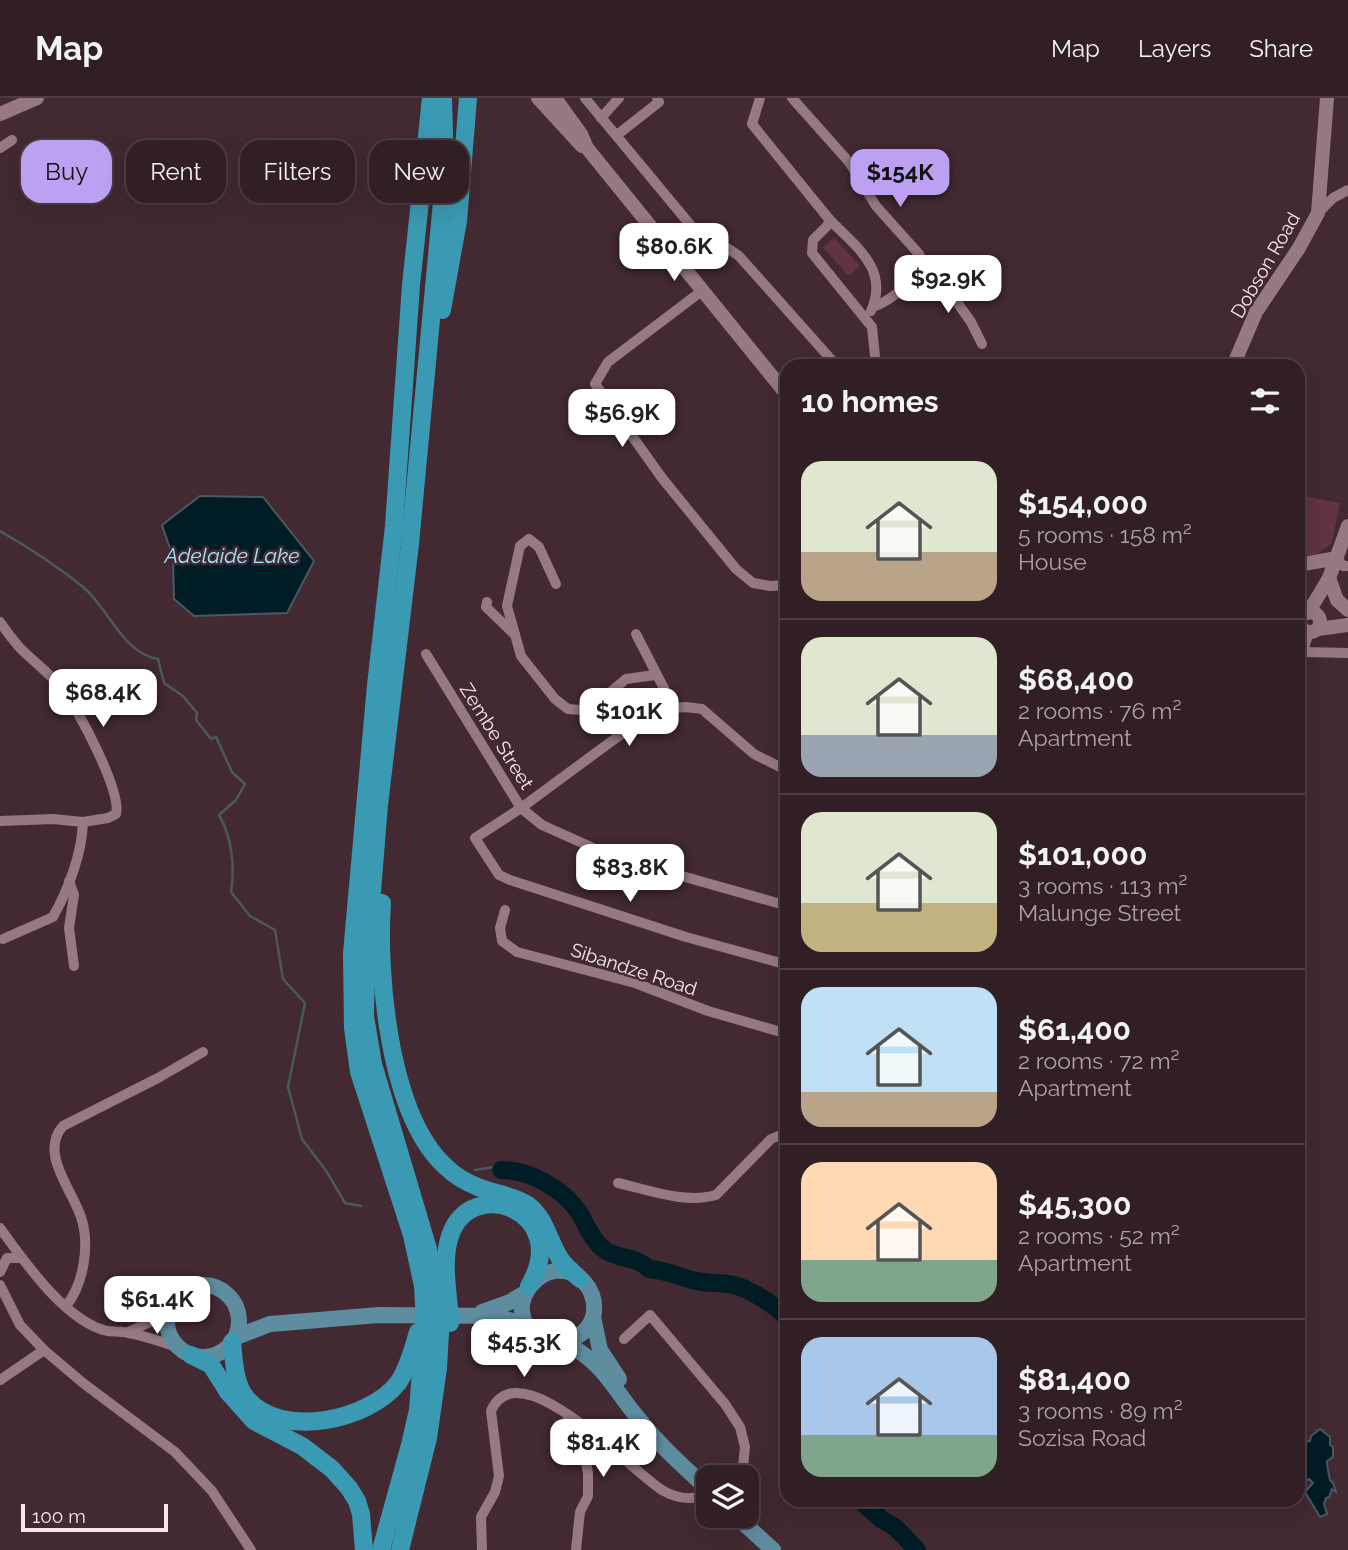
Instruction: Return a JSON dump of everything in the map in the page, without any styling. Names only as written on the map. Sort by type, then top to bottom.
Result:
[{"type":"highway","points":[[419,98],[427,129]]},
{"type":"highway","points":[[400,1550],[428,1438],[445,1328],[359,1072],[353,1028],[352,953],[376,685],[394,526],[411,285],[431,98]]},
{"type":"highway","points":[[431,1291],[421,1222],[373,1064],[365,1016],[379,806],[445,170],[443,98]]},
{"type":"highway","points":[[420,431],[458,221],[468,98]]},
{"type":"highway","points":[[379,806],[386,846],[381,916],[384,1000],[396,1067],[412,1114],[429,1147],[446,1168],[477,1187],[507,1195],[528,1205],[540,1219],[562,1261],[580,1279]]},
{"type":"highway","points":[[234,1339],[236,1373],[247,1399],[260,1409],[278,1417],[316,1421],[355,1413],[387,1394],[399,1381],[447,1253],[454,1226],[464,1216],[488,1205],[502,1205],[513,1208],[531,1223],[538,1234],[541,1249],[540,1264],[527,1289]]},
{"type":"highway","points":[[381,1550],[418,1410],[421,1326]]},
{"type":"highway","points":[[185,1352],[211,1366],[228,1392],[254,1421],[302,1446],[332,1469],[349,1488],[361,1514],[364,1550]]},
{"type":"main road","points":[[0,114],[37,98]]},
{"type":"main road","points":[[538,98],[575,140],[587,148]]},
{"type":"main road","points":[[555,98],[581,134],[587,148],[780,386]]},
{"type":"main road","name":"Dobson Road","points":[[1236,359],[1256,312],[1299,248],[1318,213],[1326,98]]},
{"type":"main road","points":[[1348,526],[1343,562],[1326,582],[1308,622],[1348,623]]},
{"type":"main road","points":[[1305,565],[1343,562]]},
{"type":"main road","points":[[1326,582],[1337,600],[1348,610]]},
{"type":"main road","points":[[469,1314],[510,1303],[536,1279],[553,1272],[563,1271],[580,1279],[594,1300],[593,1317],[600,1350],[624,1387],[638,1419]]},
{"type":"main road","points":[[292,1322],[255,1317],[236,1305],[225,1291],[198,1284],[181,1291],[175,1298],[168,1310],[167,1324],[169,1333],[185,1352],[200,1357],[216,1355],[234,1339],[270,1325],[292,1322],[379,1315],[469,1314],[498,1316],[527,1325]]},
{"type":"main road","points":[[527,1289],[522,1309],[527,1325],[541,1339],[561,1343],[584,1355],[599,1369],[638,1419],[696,1479]]},
{"type":"main road","points":[[234,1339],[240,1321],[236,1305]]},
{"type":"main road","points":[[561,1343],[581,1335],[593,1317]]},
{"type":"main road","points":[[749,1528],[773,1550]]},
{"type":"street","points":[[585,98],[702,239]]},
{"type":"street","points":[[601,118],[619,98]]},
{"type":"street","points":[[617,135],[659,102],[657,98]]},
{"type":"street","points":[[760,98],[752,124],[829,219],[871,263],[877,276],[873,307],[866,320]]},
{"type":"street","points":[[792,98],[849,162],[876,206],[919,254],[923,263],[922,270],[884,303],[873,307]]},
{"type":"street","points":[[0,148],[12,140]]},
{"type":"street","points":[[1318,213],[1333,198],[1348,190]]},
{"type":"street","points":[[829,219],[828,225],[813,240],[813,253],[872,327],[875,359]]},
{"type":"street","points":[[682,265],[702,239],[712,238],[738,256],[831,359]]},
{"type":"street","points":[[922,270],[937,274],[971,321],[982,344]]},
{"type":"street","points":[[703,290],[608,362],[595,384],[662,478],[736,569],[753,583],[780,585]]},
{"type":"street","points":[[556,584],[539,547],[530,539],[525,541],[520,546],[507,606],[521,656],[555,699],[568,709],[581,710],[607,695],[626,679],[655,676]]},
{"type":"street","points":[[486,602],[486,607],[516,635]]},
{"type":"street","points":[[0,622],[19,647],[67,696],[83,721],[110,782],[117,807],[116,814],[108,818],[83,822],[53,819],[0,821]]},
{"type":"street","points":[[1305,644],[1308,622]]},
{"type":"street","points":[[636,634],[655,676],[674,708]]},
{"type":"street","points":[[1305,652],[1348,653]]},
{"type":"street","name":"Zembe Street","points":[[426,654],[521,808],[542,825],[589,848],[780,904]]},
{"type":"street","points":[[780,767],[754,754],[702,709],[674,708],[620,735],[521,808],[475,838],[499,875],[510,880],[686,937],[780,963]]},
{"type":"street","points":[[3,939],[52,917],[69,881],[82,836],[83,822]]},
{"type":"street","points":[[69,881],[74,895],[69,928],[74,967]]},
{"type":"street","name":"Sibandze Road","points":[[505,911],[500,929],[502,941],[517,952],[635,983],[708,1011],[780,1032]]},
{"type":"street","points":[[66,1306],[79,1281],[85,1241],[81,1216],[54,1150],[58,1132],[63,1126],[158,1079],[203,1052]]},
{"type":"street","points":[[618,1183],[687,1198],[716,1195],[771,1139],[780,1135]]},
{"type":"street","points":[[0,1228],[22,1258],[79,1317],[107,1331],[127,1332],[185,1352]]},
{"type":"street","points":[[0,1272],[7,1258],[22,1258]]},
{"type":"street","points":[[0,1285],[20,1325],[44,1350],[175,1452],[212,1491],[249,1550]]},
{"type":"street","points":[[127,1332],[157,1319],[168,1310]]},
{"type":"street","points":[[624,1339],[650,1315],[725,1404],[740,1427],[745,1447],[743,1465]]},
{"type":"street","points":[[0,1380],[44,1350]]},
{"type":"street","points":[[482,1550],[481,1517],[495,1492],[499,1476],[491,1411],[502,1396],[512,1393],[532,1394],[548,1401],[661,1490],[688,1499],[696,1498]]},
{"type":"street","points":[[567,1414],[584,1452],[588,1473],[588,1496],[580,1512],[576,1550]]},
{"type":"shaded area","points":[[834,238],[860,266],[849,276],[823,248]]},
{"type":"shaded area","points":[[1305,496],[1340,503],[1332,543],[1317,554],[1305,556]]},
{"type":"water","name":"Adelaide Lake","points":[[200,496],[263,497],[314,561],[287,613],[194,616],[174,599],[173,557],[162,525]]},
{"type":"water","points":[[1320,1429],[1330,1437],[1330,1445],[1333,1447],[1333,1457],[1327,1464],[1336,1492],[1332,1489],[1326,1498],[1324,1504],[1327,1514],[1320,1517],[1305,1492],[1313,1483],[1309,1479],[1305,1481],[1305,1442],[1310,1441],[1311,1436]]},
{"type":"waterway","points":[[0,531],[82,586],[125,639],[146,655],[158,659],[164,683],[183,696],[197,713],[196,720],[211,739],[216,737],[232,772],[245,784],[236,800],[219,815],[231,852],[231,892],[250,916],[275,930],[283,979],[305,1003],[288,1087],[302,1139],[327,1172],[345,1203],[361,1206]]},
{"type":"waterway","points":[[475,1170],[494,1167],[501,1170]]},
{"type":"waterway","points":[[501,1170],[535,1177],[556,1189],[580,1214],[597,1243],[610,1253],[639,1262],[649,1269],[696,1281],[740,1287],[780,1312]]},
{"type":"waterway","points":[[868,1507],[896,1528],[917,1550]]}]
